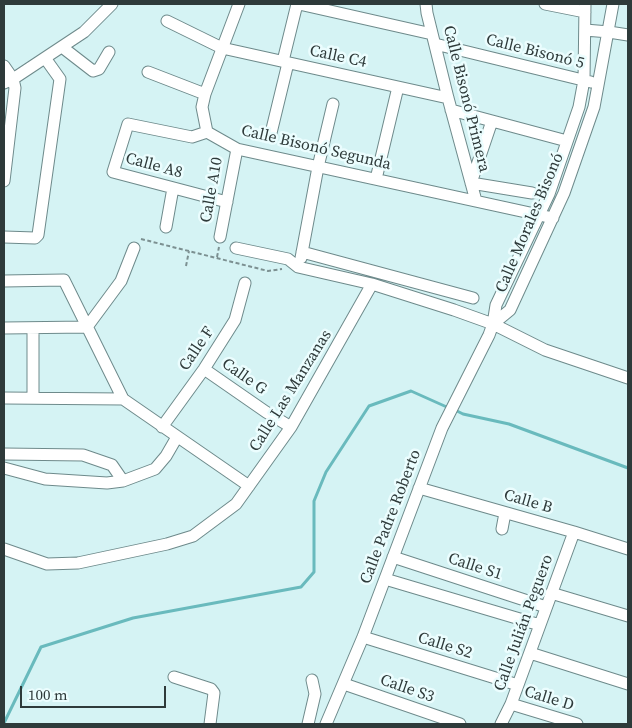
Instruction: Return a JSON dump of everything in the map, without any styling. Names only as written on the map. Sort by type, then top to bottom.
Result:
[{"type":"street","points":[[8,81],[84,32],[112,4]]},
{"type":"street","points":[[208,132],[202,107],[205,94],[239,4]]},
{"type":"street","points":[[271,133],[298,4]]},
{"type":"street","name":"Calle Bisonó 5","points":[[298,4],[599,83]]},
{"type":"street","name":"Calle Bisonó Primera","points":[[426,4],[451,110],[476,201]]},
{"type":"street","points":[[544,4],[585,8]]},
{"type":"street","name":"Calle Morales Bisonó","points":[[494,324],[510,310],[564,193],[594,107],[613,4]]},
{"type":"street","name":"Calle Morales Bisonó","points":[[494,324],[496,305],[540,216],[579,107],[584,80],[585,8]]},
{"type":"street","name":"Calle C4","points":[[167,22],[222,48],[448,98]]},
{"type":"street","points":[[585,30],[628,35]]},
{"type":"street","points":[[62,47],[93,71],[99,69],[109,52]]},
{"type":"street","points":[[4,237],[37,237],[60,79],[45,58]]},
{"type":"street","points":[[4,66],[8,81],[15,88],[4,181]]},
{"type":"street","points":[[148,72],[205,94]]},
{"type":"street","points":[[376,179],[398,87]]},
{"type":"street","points":[[294,269],[302,252],[318,166],[333,104]]},
{"type":"street","points":[[451,110],[567,141]]},
{"type":"street","points":[[492,121],[471,183],[532,193]]},
{"type":"street","name":"Calle A8","points":[[208,132],[192,137],[128,124],[113,172],[227,202]]},
{"type":"street","name":"Calle Bisonó Segunda","points":[[208,132],[237,149],[553,218]]},
{"type":"street","name":"Calle A10","points":[[220,237],[237,149]]},
{"type":"street","points":[[166,228],[174,188]]},
{"type":"street","points":[[88,327],[121,281],[134,248]]},
{"type":"street","points":[[236,248],[288,259],[294,269],[372,284],[494,324],[545,350],[628,378]]},
{"type":"street","points":[[302,252],[473,298]]},
{"type":"street","points":[[4,281],[64,280],[124,399],[249,486]]},
{"type":"street","name":"Calle F","points":[[162,427],[204,369],[235,320],[245,283]]},
{"type":"street","name":"Calle Las Manzanas","points":[[4,549],[47,564],[78,563],[167,544],[193,536],[236,504],[291,427],[372,284]]},
{"type":"street","name":"Calle Padre Roberto","points":[[326,724],[363,637],[442,428],[494,324]]},
{"type":"street","points":[[4,328],[88,327]]},
{"type":"street","points":[[33,397],[34,328]]},
{"type":"street","name":"Calle G","points":[[204,369],[291,427]]},
{"type":"street","points":[[4,398],[124,399]]},
{"type":"street","points":[[4,468],[45,479],[107,483],[123,481],[155,469],[166,456],[177,437]]},
{"type":"street","points":[[4,454],[83,455],[112,464],[123,481]]},
{"type":"street","name":"Calle B","points":[[419,488],[628,549]]},
{"type":"street","points":[[502,529],[505,513]]},
{"type":"street","name":"Calle Julián Peguero","points":[[501,724],[511,704],[574,532]]},
{"type":"street","name":"Calle S1","points":[[393,557],[546,607]]},
{"type":"street","points":[[385,579],[540,625]]},
{"type":"street","points":[[552,593],[628,616]]},
{"type":"street","name":"Calle S2","points":[[363,637],[518,685]]},
{"type":"street","points":[[530,653],[628,684]]},
{"type":"street","points":[[174,677],[211,689],[214,693],[210,724]]},
{"type":"street","points":[[308,724],[315,694],[312,680]]},
{"type":"street","name":"Calle S3","points":[[344,684],[460,724]]},
{"type":"street","name":"Calle D","points":[[511,704],[578,724]]},
{"type":"street","points":[[544,724],[555,718]]},
{"type":"path","points":[[134,248],[136,238],[268,271],[294,269]]},
{"type":"path","points":[[186,266],[190,251]]},
{"type":"waterway","points":[[4,723],[41,647],[133,618],[301,587],[314,572],[314,501],[326,472],[369,406],[411,391],[449,408]]},
{"type":"waterway","points":[[455,410],[463,414],[509,424],[628,468]]}]
